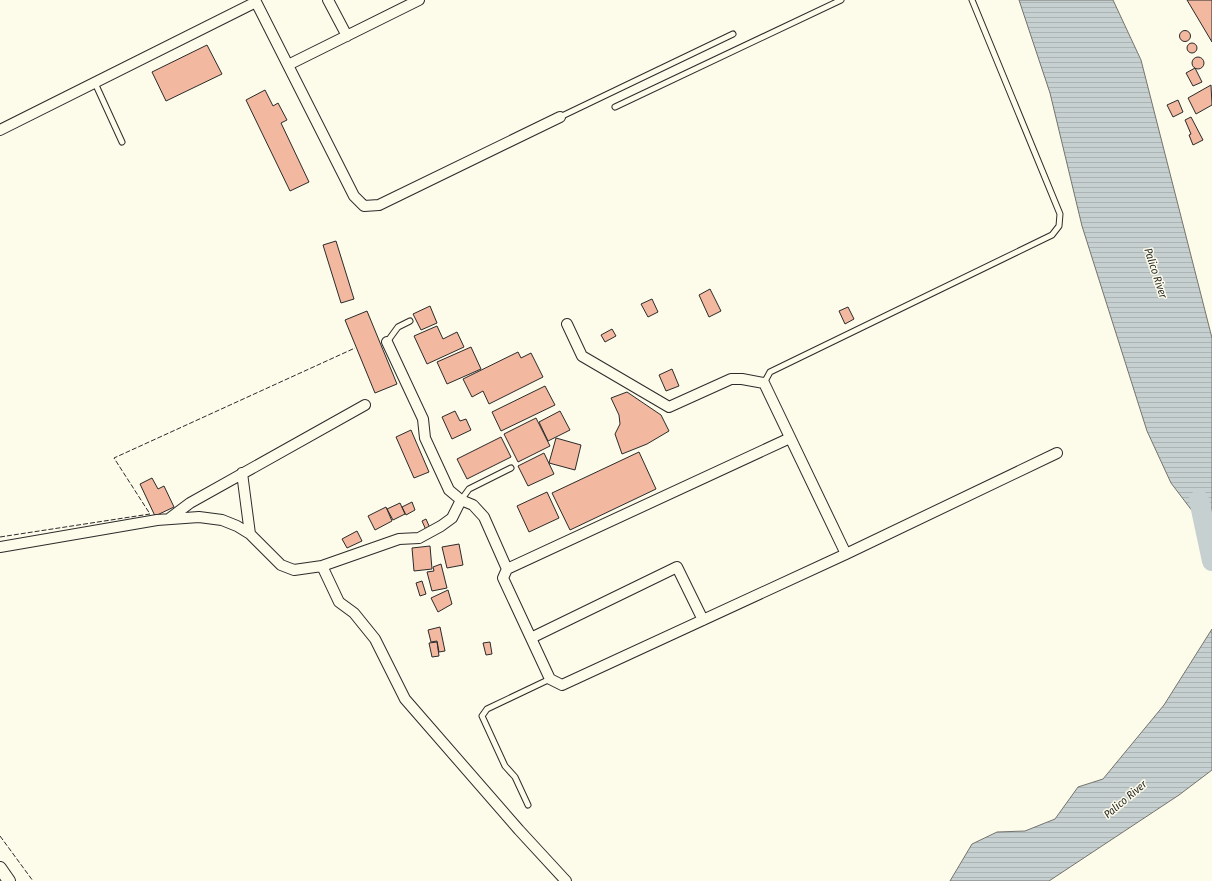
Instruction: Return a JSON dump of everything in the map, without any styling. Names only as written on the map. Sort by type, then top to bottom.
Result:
[{"type":"street","points":[[328,0],[347,36]]},
{"type":"street","points":[[288,65],[419,0]]},
{"type":"street","points":[[0,130],[256,1],[354,196],[364,206],[379,205],[560,117]]},
{"type":"street","points":[[567,324],[582,356],[669,407],[731,379],[742,379],[764,383],[846,554]]},
{"type":"street","points":[[387,342],[423,419],[425,438],[449,490],[461,500],[473,505],[484,517],[507,569]]},
{"type":"street","points":[[170,518],[190,503],[365,405]]},
{"type":"street","points":[[790,438],[507,569],[503,578],[550,679],[562,685],[846,554],[1057,453]]},
{"type":"street","points":[[242,473],[250,534]]},
{"type":"street","points":[[0,547],[170,518],[199,517],[222,520],[237,526],[250,534],[281,565],[294,570],[322,566],[399,539],[419,538],[452,518],[461,500]]},
{"type":"street","points":[[322,566],[339,602],[354,613],[375,639],[405,699],[519,830],[566,881]]},
{"type":"street","points":[[530,638],[677,567],[703,620]]},
{"type":"street","points":[[0,868],[9,881]]},
{"type":"lane","points":[[615,107],[841,0]]},
{"type":"lane","points":[[764,383],[770,372],[1052,235],[1059,226],[1060,214],[972,0]]},
{"type":"lane","points":[[560,117],[733,34]]},
{"type":"lane","points":[[95,83],[122,142]]},
{"type":"lane","points":[[387,342],[398,327],[410,321]]},
{"type":"lane","points":[[461,500],[469,489],[511,468]]},
{"type":"lane","points":[[528,805],[514,777],[505,766],[482,716],[487,709],[550,679]]},
{"type":"water","points":[[1019,0],[1113,0],[1141,60],[1212,338],[1212,537],[1171,483],[1147,431],[1082,226],[1050,93]]},
{"type":"water","points":[[1212,629],[1212,770],[1179,795],[1049,881],[950,881],[972,844],[997,832],[1025,831],[1055,819],[1078,787],[1103,779],[1164,705]]},
{"type":"building","points":[[1187,0],[1212,0],[1212,42]]},
{"type":"building","points":[[1183,31],[1187,31],[1189,32],[1189,40],[1183,41],[1180,38],[1180,34]]},
{"type":"building","points":[[1190,43],[1194,43],[1196,44],[1196,52],[1190,53],[1187,50],[1187,46]]},
{"type":"building","points":[[207,45],[222,74],[166,101],[152,72]]},
{"type":"building","points":[[1198,57],[1202,59],[1204,63],[1202,67],[1198,69],[1194,67],[1192,63],[1194,59]]},
{"type":"building","points":[[1195,68],[1202,82],[1193,86],[1186,73]]},
{"type":"building","points":[[1211,85],[1212,105],[1196,114],[1188,98]]},
{"type":"building","points":[[265,90],[273,106],[278,103],[287,120],[281,123],[309,182],[290,191],[246,100]]},
{"type":"building","points":[[1178,100],[1183,112],[1173,117],[1167,105]]},
{"type":"building","points":[[1191,117],[1203,140],[1193,145],[1189,135],[1191,134],[1185,120]]},
{"type":"building","points":[[336,241],[354,299],[341,303],[323,245]]},
{"type":"building","points":[[710,289],[721,311],[709,317],[699,295]]},
{"type":"building","points":[[652,299],[658,312],[648,317],[641,304]]},
{"type":"building","points":[[430,306],[437,323],[421,330],[413,314]]},
{"type":"building","points":[[848,307],[854,319],[845,324],[839,311]]},
{"type":"building","points":[[367,311],[397,384],[375,393],[345,320]]},
{"type":"building","points":[[437,326],[443,339],[457,332],[464,347],[427,364],[414,336]]},
{"type":"building","points":[[612,329],[616,336],[605,342],[601,335]]},
{"type":"building","points":[[471,347],[481,369],[447,384],[437,362]]},
{"type":"building","points":[[518,352],[521,358],[531,353],[543,377],[489,404],[483,391],[472,397],[463,379]]},
{"type":"building","points":[[672,369],[679,386],[666,391],[659,375]]},
{"type":"building","points":[[545,386],[555,405],[501,431],[492,412]]},
{"type":"building","points":[[627,392],[661,415],[669,431],[647,444],[622,454],[615,434],[620,424],[619,415],[611,398]]},
{"type":"building","points":[[455,411],[460,421],[466,419],[471,430],[452,439],[442,417]]},
{"type":"building","points":[[560,411],[570,430],[548,441],[539,422]]},
{"type":"building","points":[[536,418],[550,446],[518,462],[504,434]]},
{"type":"building","points":[[411,430],[429,472],[414,478],[396,437]]},
{"type":"building","points":[[501,437],[511,457],[467,479],[457,459]]},
{"type":"building","points":[[556,438],[581,445],[575,470],[549,463]]},
{"type":"building","points":[[639,452],[656,489],[570,530],[552,493]]},
{"type":"building","points":[[544,453],[554,474],[528,486],[518,466]]},
{"type":"building","points":[[152,478],[158,489],[164,486],[174,507],[155,516],[140,484]]},
{"type":"building","points":[[547,492],[559,518],[529,532],[517,506]]},
{"type":"building","points":[[412,502],[415,510],[406,515],[402,507]]},
{"type":"building","points":[[400,503],[405,514],[393,520],[387,509]]},
{"type":"building","points":[[386,507],[392,521],[375,530],[368,516]]},
{"type":"building","points":[[426,519],[430,528],[426,530],[422,521]]},
{"type":"building","points":[[357,531],[362,541],[347,548],[342,539]]},
{"type":"building","points":[[459,544],[463,565],[447,568],[442,547]]},
{"type":"building","points":[[430,546],[432,569],[414,571],[412,548]]},
{"type":"building","points":[[441,564],[447,588],[432,591],[427,572],[434,571],[433,567]]},
{"type":"building","points":[[422,581],[426,594],[420,596],[416,583]]},
{"type":"building","points":[[448,590],[452,604],[438,612],[431,598]]},
{"type":"building","points":[[440,627],[445,651],[439,652],[437,641],[431,642],[428,630]]},
{"type":"building","points":[[437,642],[439,656],[432,657],[429,643]]},
{"type":"building","points":[[490,642],[492,654],[486,655],[483,643]]},
{"type":"waterway","name":"Palico River","points":[[1199,500],[1212,561]]},
{"type":"fence","points":[[0,537],[150,514],[114,458],[355,348]]},
{"type":"fence","points":[[0,836],[33,881]]}]
